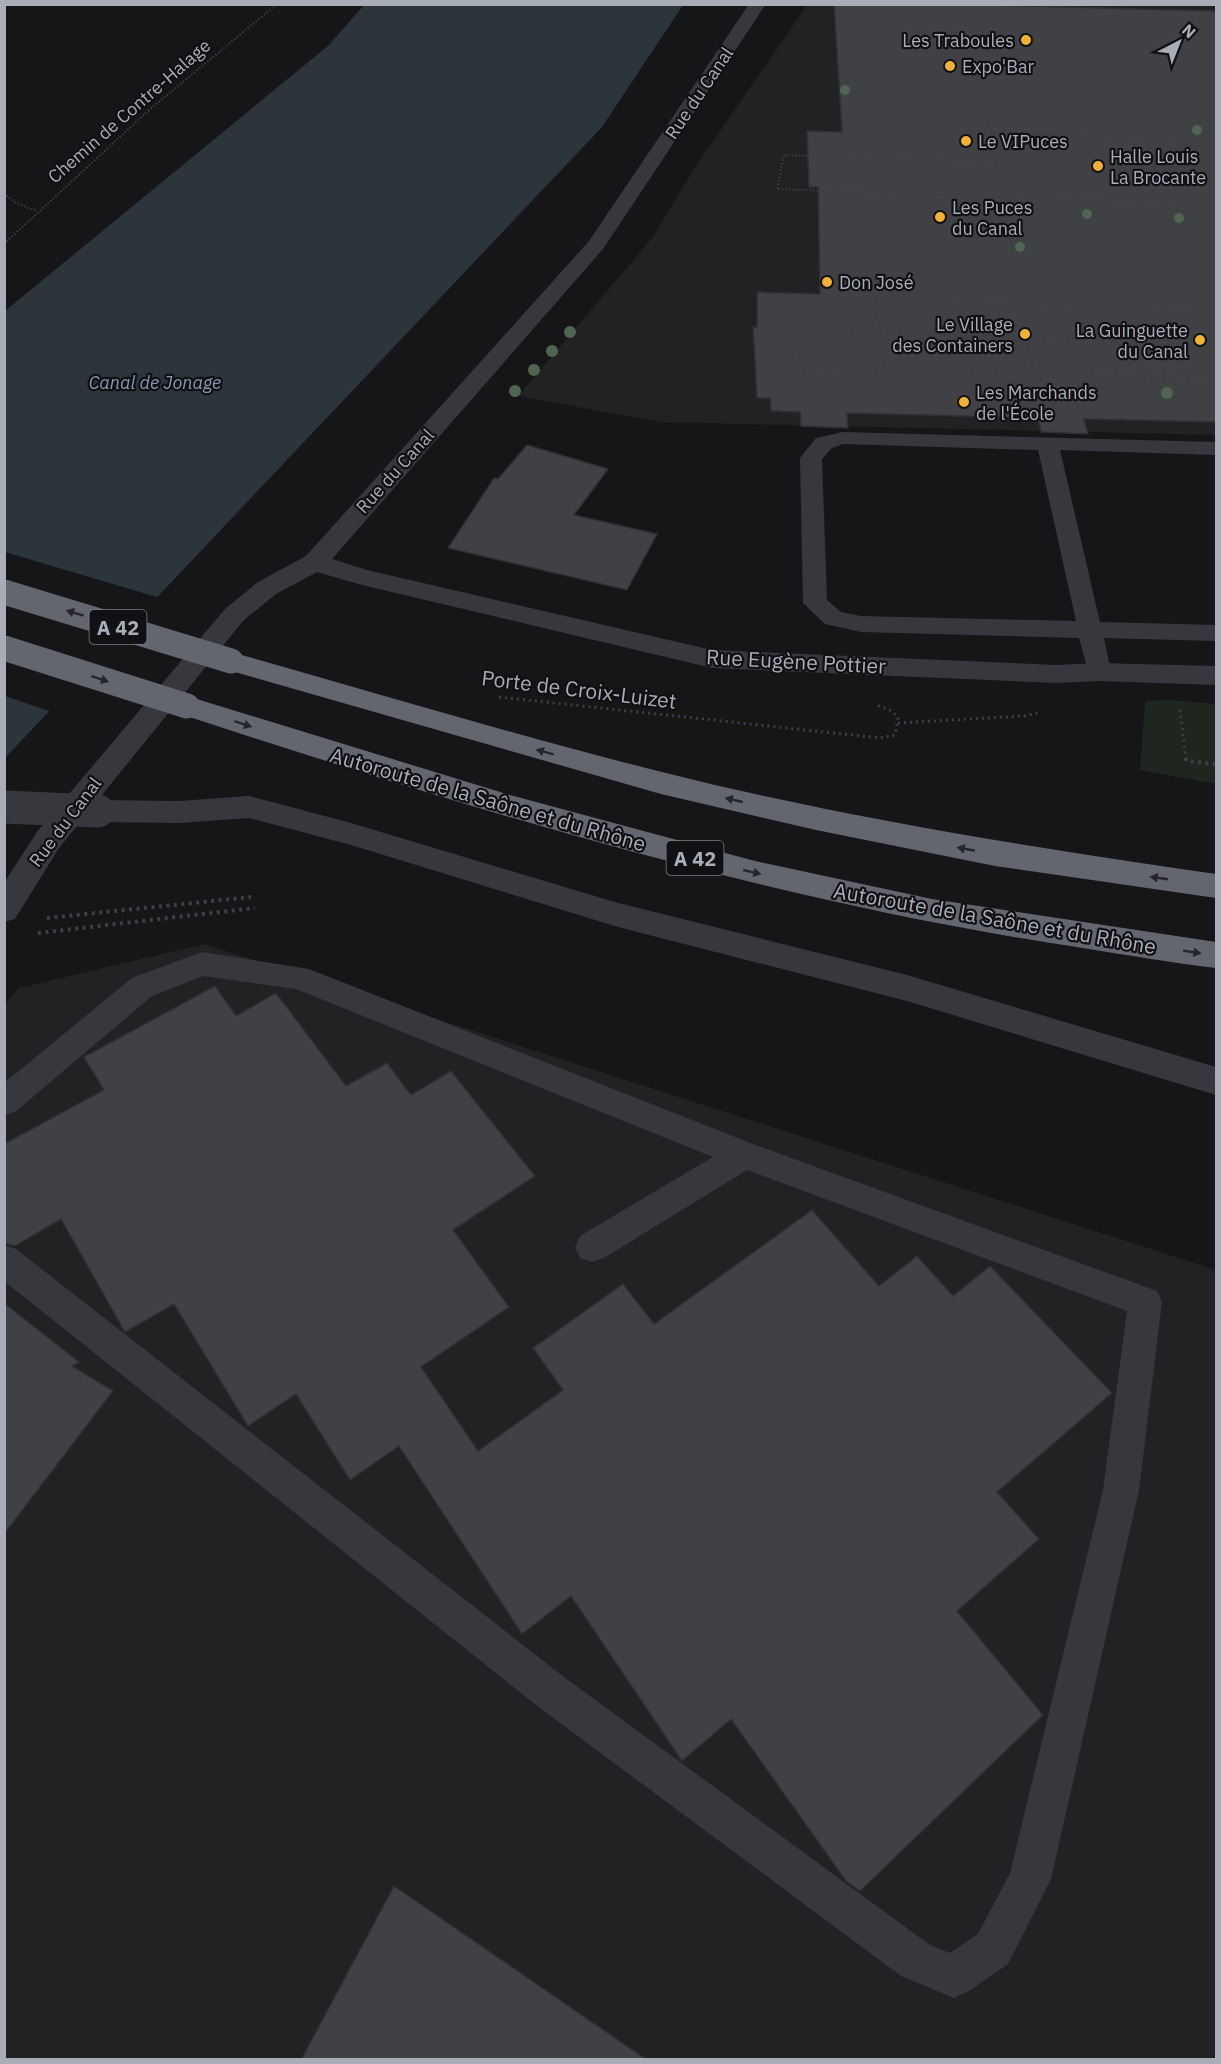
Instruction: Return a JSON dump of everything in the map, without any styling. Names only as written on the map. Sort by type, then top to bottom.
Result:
[{"type":"highway","name":"A 42","points":[[4,592],[231,661],[650,780],[816,819],[995,854],[1216,886]]},
{"type":"highway","name":"Autoroute de la Saône et du Rhône","points":[[4,648],[423,782],[686,856],[840,893],[968,918],[1216,956]]},
{"type":"street","name":"Rue du Canal","points":[[4,910],[48,840],[234,615],[267,588],[315,562],[596,245],[758,4]]},
{"type":"street","name":"Rue Eugène Pottier","points":[[315,562],[362,577],[712,659],[1056,674],[1099,672],[1216,676]]},
{"type":"street","points":[[4,807],[179,812],[249,807],[351,834],[618,915],[907,988],[1216,1082]]},
{"type":"lane","points":[[1216,448],[843,438],[824,443],[811,458],[815,603],[833,618],[861,624],[1216,633]]},
{"type":"lane","points":[[1048,445],[1099,672]]},
{"type":"lane","points":[[4,1102],[142,987],[202,964],[299,977],[744,1155],[1145,1302],[1121,1490],[1030,1879],[993,1949],[954,1976],[916,1961],[550,1691],[4,1260]]},
{"type":"lane","points":[[592,1247],[744,1155]]},
{"type":"path","name":"Chemin de Contre-Halage","points":[[4,244],[37,211],[157,104],[277,4]]},
{"type":"path","points":[[981,81],[1004,197],[1018,304],[1034,373]]},
{"type":"path","points":[[1169,87],[1216,221]]},
{"type":"path","points":[[991,133],[1216,140]]},
{"type":"path","points":[[1216,168],[784,155],[777,189],[1216,203]]},
{"type":"path","points":[[4,193],[16,203],[37,211]]},
{"type":"path","points":[[884,370],[876,298],[1216,313]]},
{"type":"path","points":[[1160,311],[1182,376]]},
{"type":"path","points":[[1169,341],[793,330],[792,368],[1216,377]]},
{"type":"path","name":"Porte de Croix-Luizet","points":[[493,696],[880,738],[895,735],[898,723],[1024,716],[1059,707],[1056,674]]},
{"type":"path","points":[[1181,720],[1186,761],[1216,764]]},
{"type":"path","points":[[38,919],[251,897]]},
{"type":"path","points":[[27,934],[255,908]]},
{"type":"shaded area","name":"Les Puces du Canal","points":[[807,5],[1216,5],[1216,435],[660,422],[518,396],[652,238],[696,166]]},
{"type":"shaded area","points":[[1171,700],[1216,704],[1216,784],[1140,770],[1145,701]]},
{"type":"shaded area","points":[[204,944],[1216,1270],[1216,2059],[5,2060],[4,1006],[19,988]]},
{"type":"water","name":"Canal de Jonage","points":[[364,5],[683,5],[602,127],[5,758],[5,311],[329,45]]},
{"type":"pier","points":[[5,552],[160,598],[52,712],[5,696]]},
{"type":"building","name":"Les Puces du Canal","points":[[834,4],[952,4],[1216,11],[1216,422],[1084,419],[1088,434],[1041,432],[1038,418],[847,413],[848,428],[801,426],[800,412],[771,411],[770,398],[757,398],[753,327],[757,327],[757,292],[820,294],[818,187],[809,187],[807,131],[842,132]]},
{"type":"building","points":[[527,445],[608,469],[574,515],[657,534],[627,590],[448,548],[494,478],[498,479]]},
{"type":"building","points":[[215,986],[236,1016],[276,993],[346,1086],[387,1063],[411,1095],[451,1071],[535,1176],[453,1230],[509,1307],[421,1367],[478,1451],[563,1390],[533,1348],[623,1284],[654,1324],[812,1210],[879,1286],[917,1256],[953,1296],[990,1266],[1112,1393],[997,1492],[1039,1539],[957,1611],[1043,1715],[860,1891],[846,1881],[731,1719],[682,1761],[571,1596],[522,1634],[399,1446],[350,1480],[296,1394],[248,1426],[174,1304],[125,1332],[61,1219],[15,1246],[4,1243],[4,1144],[104,1090],[84,1057]]},
{"type":"building","points":[[4,1303],[79,1362],[72,1366],[113,1391],[4,1534]]},
{"type":"building","points":[[394,1886],[647,2060],[301,2060]]},
{"type":"place","name":"Les Traboules","points":[[1026,40]]},
{"type":"place","name":"Expo'Bar","points":[[950,66]]},
{"type":"place","name":"Le VIPuces","points":[[966,141]]},
{"type":"place","name":"Halle Louis La Brocante","points":[[1098,166]]},
{"type":"place","name":"Les Puces du Canal","points":[[940,217]]},
{"type":"place","name":"Don José","points":[[827,282]]},
{"type":"place","name":"Le Village des Containers","points":[[1025,334]]},
{"type":"place","name":"La Guinguette du Canal","points":[[1200,340]]},
{"type":"place","name":"Les Marchands de l'École","points":[[964,402]]}]
